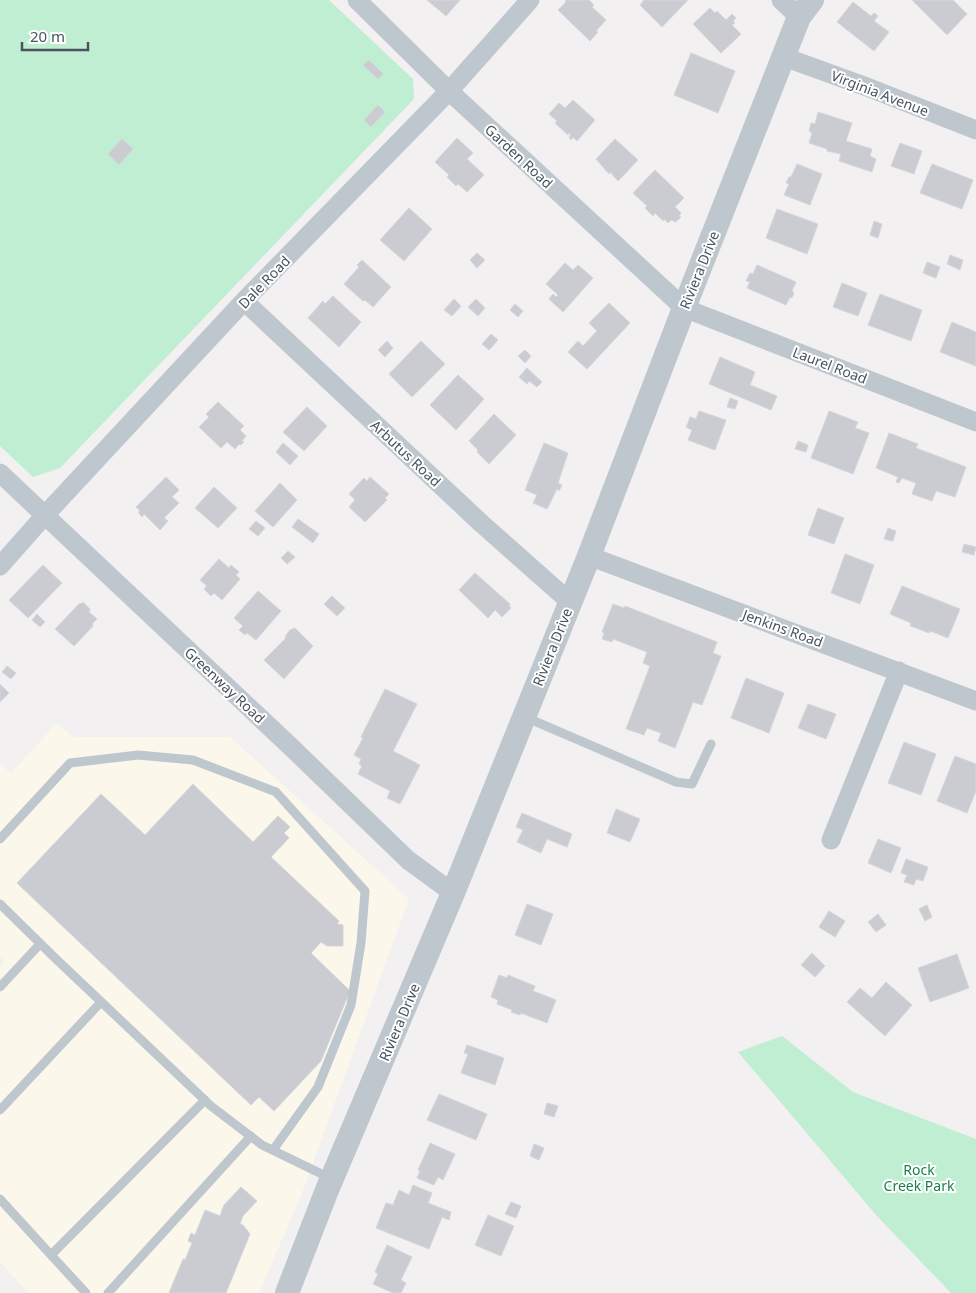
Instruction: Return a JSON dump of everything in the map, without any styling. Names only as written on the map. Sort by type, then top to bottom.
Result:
[{"type":"street","name":"Garden Road","points":[[357,0],[450,92],[684,308]]},
{"type":"street","name":"Dale Road","points":[[0,566],[244,301],[450,92],[530,0]]},
{"type":"street","points":[[781,0],[806,8]]},
{"type":"street","name":"Riviera Drive","points":[[288,1293],[332,1179],[454,893],[589,556],[684,308],[784,57],[806,8]]},
{"type":"street","name":"Virginia Avenue","points":[[784,57],[976,130]]},
{"type":"street","name":"Arbutus Road","points":[[244,301],[482,524],[570,602]]},
{"type":"street","name":"Laurel Road","points":[[684,308],[976,422]]},
{"type":"street","name":"Greenway Road","points":[[0,473],[46,514],[408,860],[454,893]]},
{"type":"street","name":"Jenkins Road","points":[[589,556],[976,701]]},
{"type":"street","points":[[831,840],[899,671]]},
{"type":"lane","points":[[524,717],[676,782],[692,784],[711,744]]},
{"type":"lane","points":[[0,839],[70,763],[138,755],[193,760],[276,792],[365,890],[361,943],[352,1005],[318,1086],[273,1150]]},
{"type":"lane","points":[[0,904],[205,1100],[262,1145],[332,1179]]},
{"type":"lane","points":[[0,987],[40,944]]},
{"type":"lane","points":[[0,1110],[101,1002]]},
{"type":"lane","points":[[50,1255],[205,1100]]},
{"type":"lane","points":[[108,1293],[251,1136]]},
{"type":"lane","points":[[0,1199],[86,1293]]},
{"type":"shaded area","points":[[57,723],[73,737],[230,737],[409,899],[302,1193],[259,1293],[29,1293],[0,1262],[0,967],[4,960],[0,956],[0,764],[11,773]]},
{"type":"green space","points":[[0,0],[329,0],[413,79],[414,99],[60,468],[33,477],[0,446]]},
{"type":"green space","name":"Rock Creek Park","points":[[782,1036],[853,1092],[976,1139],[976,1293],[951,1293],[876,1215],[738,1052]]},
{"type":"building","points":[[427,0],[460,0],[446,16]]},
{"type":"building","points":[[565,0],[589,0],[594,5],[592,7],[606,20],[590,41],[558,10],[566,2]]},
{"type":"building","points":[[644,0],[688,0],[662,27],[640,5]]},
{"type":"building","points":[[912,0],[953,0],[967,14],[947,35]]},
{"type":"building","points":[[853,2],[871,16],[874,13],[878,16],[874,21],[889,32],[874,51],[837,22]]},
{"type":"building","points":[[710,8],[715,13],[717,11],[726,20],[732,14],[736,18],[733,21],[735,23],[732,25],[741,34],[721,53],[693,24]]},
{"type":"building","points":[[691,53],[735,71],[718,113],[674,95]]},
{"type":"building","points":[[369,60],[383,74],[378,79],[363,65]]},
{"type":"building","points":[[573,100],[595,120],[577,141],[573,137],[571,140],[569,137],[571,134],[569,133],[568,135],[555,123],[557,121],[549,114],[559,103],[565,108]]},
{"type":"building","points":[[378,105],[385,112],[371,127],[364,120]]},
{"type":"building","points":[[818,112],[852,123],[846,141],[872,149],[870,156],[876,159],[872,172],[839,161],[841,154],[827,151],[827,149],[809,143],[812,133],[809,131],[811,123],[815,124]]},
{"type":"building","points":[[457,138],[473,153],[467,159],[484,175],[467,192],[458,184],[456,186],[447,177],[449,175],[435,162]]},
{"type":"building","points":[[122,139],[133,149],[119,165],[108,154]]},
{"type":"building","points":[[615,139],[638,160],[618,181],[596,159]]},
{"type":"building","points":[[900,143],[922,151],[914,174],[891,166]]},
{"type":"building","points":[[797,164],[822,174],[810,205],[784,195],[789,184],[786,183]]},
{"type":"building","points":[[932,164],[973,180],[962,209],[920,193]]},
{"type":"building","points":[[655,170],[684,198],[675,207],[681,213],[679,216],[681,217],[676,222],[671,220],[668,223],[664,219],[663,221],[655,213],[653,216],[645,208],[647,206],[633,193]]},
{"type":"building","points":[[409,208],[432,229],[404,261],[380,240]]},
{"type":"building","points":[[777,209],[818,224],[807,254],[766,238]]},
{"type":"building","points":[[874,221],[882,224],[878,238],[870,235]]},
{"type":"building","points":[[477,253],[485,260],[477,268],[470,260]]},
{"type":"building","points":[[950,255],[963,260],[960,270],[947,264]]},
{"type":"building","points":[[362,260],[391,287],[373,307],[365,300],[363,301],[344,284],[359,267],[357,265]]},
{"type":"building","points":[[927,262],[940,267],[936,278],[923,273]]},
{"type":"building","points":[[565,263],[573,270],[578,265],[593,278],[563,312],[549,299],[553,294],[556,297],[558,295],[546,284]]},
{"type":"building","points":[[757,265],[796,282],[792,291],[794,293],[792,298],[790,297],[786,305],[747,288],[750,282],[746,281],[750,273],[753,274]]},
{"type":"building","points":[[842,283],[867,293],[858,316],[833,307]]},
{"type":"building","points":[[880,294],[922,310],[911,341],[868,325]]},
{"type":"building","points":[[333,296],[361,322],[339,347],[308,318],[323,301],[325,304]]},
{"type":"building","points":[[454,299],[461,306],[452,316],[444,310]]},
{"type":"building","points":[[476,299],[485,308],[478,316],[468,307]]},
{"type":"building","points":[[609,303],[630,323],[587,369],[568,352],[578,341],[583,346],[597,331],[589,323]]},
{"type":"building","points":[[515,304],[523,311],[518,317],[510,310]]},
{"type":"building","points":[[952,322],[976,332],[976,366],[940,352]]},
{"type":"building","points":[[491,334],[498,340],[489,350],[482,344]]},
{"type":"building","points":[[387,341],[393,348],[385,357],[378,350]]},
{"type":"building","points":[[421,341],[445,364],[412,397],[389,374]]},
{"type":"building","points":[[525,350],[531,356],[525,363],[518,356]]},
{"type":"building","points":[[720,357],[755,372],[750,385],[777,396],[771,410],[709,384]]},
{"type":"building","points":[[527,368],[542,382],[537,387],[529,381],[527,384],[519,377]]},
{"type":"building","points":[[458,375],[484,399],[456,430],[430,405]]},
{"type":"building","points":[[730,398],[738,401],[735,409],[727,407]]},
{"type":"building","points":[[218,402],[244,426],[240,430],[246,436],[242,441],[244,442],[235,449],[227,442],[221,448],[199,427],[209,417],[206,414]]},
{"type":"building","points":[[307,407],[327,426],[304,451],[283,432]]},
{"type":"building","points":[[699,411],[726,420],[715,450],[688,440],[692,430],[686,427],[690,417],[696,419]]},
{"type":"building","points":[[829,411],[858,422],[855,428],[869,433],[853,474],[811,458]]},
{"type":"building","points":[[494,414],[516,435],[489,464],[469,441]]},
{"type":"building","points":[[889,433],[918,444],[916,448],[966,467],[955,497],[936,491],[932,501],[912,494],[916,483],[902,478],[899,483],[896,482],[898,477],[876,468]]},
{"type":"building","points":[[798,441],[808,445],[806,452],[795,449]]},
{"type":"building","points":[[283,443],[298,456],[290,465],[276,452]]},
{"type":"building","points":[[544,443],[568,453],[558,483],[562,485],[559,491],[557,489],[547,509],[533,503],[537,495],[525,490]]},
{"type":"building","points":[[166,477],[179,490],[172,497],[179,503],[164,518],[168,521],[160,530],[144,514],[142,517],[136,507]]},
{"type":"building","points":[[370,477],[389,494],[385,498],[387,500],[365,522],[349,507],[355,500],[349,494],[364,478],[367,481]]},
{"type":"building","points":[[280,483],[297,500],[273,527],[255,511]]},
{"type":"building","points":[[214,487],[237,508],[218,528],[195,508]]},
{"type":"building","points":[[818,508],[844,518],[834,544],[808,535]]},
{"type":"building","points":[[298,519],[319,534],[313,543],[292,527]]},
{"type":"building","points":[[256,521],[265,528],[258,536],[249,529]]},
{"type":"building","points":[[888,528],[896,531],[893,541],[884,539]]},
{"type":"building","points":[[964,544],[976,547],[974,555],[962,552]]},
{"type":"building","points":[[288,551],[295,557],[287,564],[281,558]]},
{"type":"building","points":[[845,554],[874,565],[860,604],[831,593]]},
{"type":"building","points":[[219,559],[229,568],[231,565],[239,572],[236,575],[240,579],[222,600],[214,593],[211,596],[204,589],[207,586],[200,580]]},
{"type":"building","points":[[43,565],[62,583],[28,618],[9,600]]},
{"type":"building","points":[[475,573],[510,604],[511,608],[502,617],[495,610],[488,618],[459,590]]},
{"type":"building","points":[[902,586],[960,609],[948,638],[910,626],[911,623],[890,614]]},
{"type":"building","points":[[258,591],[281,611],[256,640],[239,630],[243,626],[234,618]]},
{"type":"building","points":[[332,596],[345,608],[337,616],[324,604]]},
{"type":"building","points":[[83,602],[90,609],[89,612],[97,619],[74,646],[55,629]]},
{"type":"building","points":[[613,604],[624,608],[625,606],[717,642],[713,653],[721,656],[702,705],[693,702],[675,748],[658,741],[661,733],[647,728],[644,735],[626,729],[650,666],[643,663],[647,652],[613,639],[612,642],[602,639],[604,633],[602,632]]},
{"type":"building","points":[[37,614],[45,622],[40,627],[32,620]]},
{"type":"building","points":[[295,628],[313,646],[284,679],[264,660],[285,639],[290,630]]},
{"type":"building","points":[[7,666],[16,673],[11,679],[2,672]]},
{"type":"building","points":[[746,678],[784,693],[769,733],[731,718]]},
{"type":"building","points":[[0,684],[9,693],[0,702]]},
{"type":"building","points":[[385,689],[417,704],[393,751],[420,765],[400,804],[387,798],[390,791],[358,774],[362,766],[359,764],[361,759],[354,755]]},
{"type":"building","points":[[808,704],[836,714],[826,739],[798,728]]},
{"type":"building","points":[[904,742],[936,754],[921,795],[888,783]]},
{"type":"building","points":[[955,756],[976,764],[976,791],[967,813],[937,801]]},
{"type":"building","points":[[193,784],[253,842],[278,816],[290,827],[284,833],[289,838],[271,857],[339,921],[337,924],[343,925],[343,946],[327,946],[321,942],[311,953],[350,991],[321,1061],[274,1111],[259,1097],[251,1105],[17,883],[101,794],[145,835]]},
{"type":"building","points":[[616,809],[640,819],[630,842],[607,833]]},
{"type":"building","points":[[522,813],[572,834],[567,847],[547,839],[541,853],[517,842],[523,830],[516,827]]},
{"type":"building","points":[[878,839],[901,848],[891,873],[868,863]]},
{"type":"building","points":[[906,859],[928,867],[923,881],[916,879],[914,885],[904,882],[907,875],[901,873]]},
{"type":"building","points":[[527,904],[553,914],[541,945],[515,935]]},
{"type":"building","points":[[927,905],[932,917],[925,921],[919,909]]},
{"type":"building","points":[[829,911],[845,921],[835,937],[819,927]]},
{"type":"building","points":[[878,914],[886,925],[876,932],[868,922]]},
{"type":"building","points":[[812,953],[825,966],[815,977],[801,965]]},
{"type":"building","points":[[957,954],[969,988],[930,1002],[918,968]]},
{"type":"building","points":[[499,975],[507,978],[508,975],[535,986],[533,991],[556,1000],[547,1023],[521,1013],[520,1015],[511,1012],[512,1010],[497,1004],[498,1000],[491,997]]},
{"type":"building","points":[[886,982],[912,1005],[885,1036],[847,1002],[860,988],[872,998]]},
{"type":"building","points":[[467,1045],[504,1058],[495,1085],[461,1073],[468,1054],[464,1053]]},
{"type":"building","points":[[439,1094],[487,1114],[476,1140],[427,1120]]},
{"type":"building","points":[[547,1103],[558,1106],[554,1117],[544,1114]]},
{"type":"building","points":[[430,1143],[455,1154],[443,1180],[438,1177],[434,1185],[417,1178],[420,1171],[418,1170]]},
{"type":"building","points":[[534,1144],[544,1148],[539,1160],[530,1156]]},
{"type":"building","points":[[413,1185],[432,1193],[428,1203],[451,1212],[449,1220],[442,1217],[429,1249],[376,1228],[386,1203],[393,1205],[399,1190],[409,1195]]},
{"type":"building","points":[[241,1187],[257,1201],[243,1216],[240,1224],[250,1234],[226,1293],[169,1293],[192,1243],[188,1241],[191,1233],[195,1235],[205,1210],[220,1216],[224,1205]]},
{"type":"building","points":[[511,1202],[521,1206],[516,1218],[505,1214]]},
{"type":"building","points":[[488,1215],[514,1226],[501,1256],[475,1245]]},
{"type":"building","points":[[387,1245],[412,1257],[401,1280],[406,1283],[401,1293],[393,1293],[373,1284],[378,1274],[375,1272]]}]
